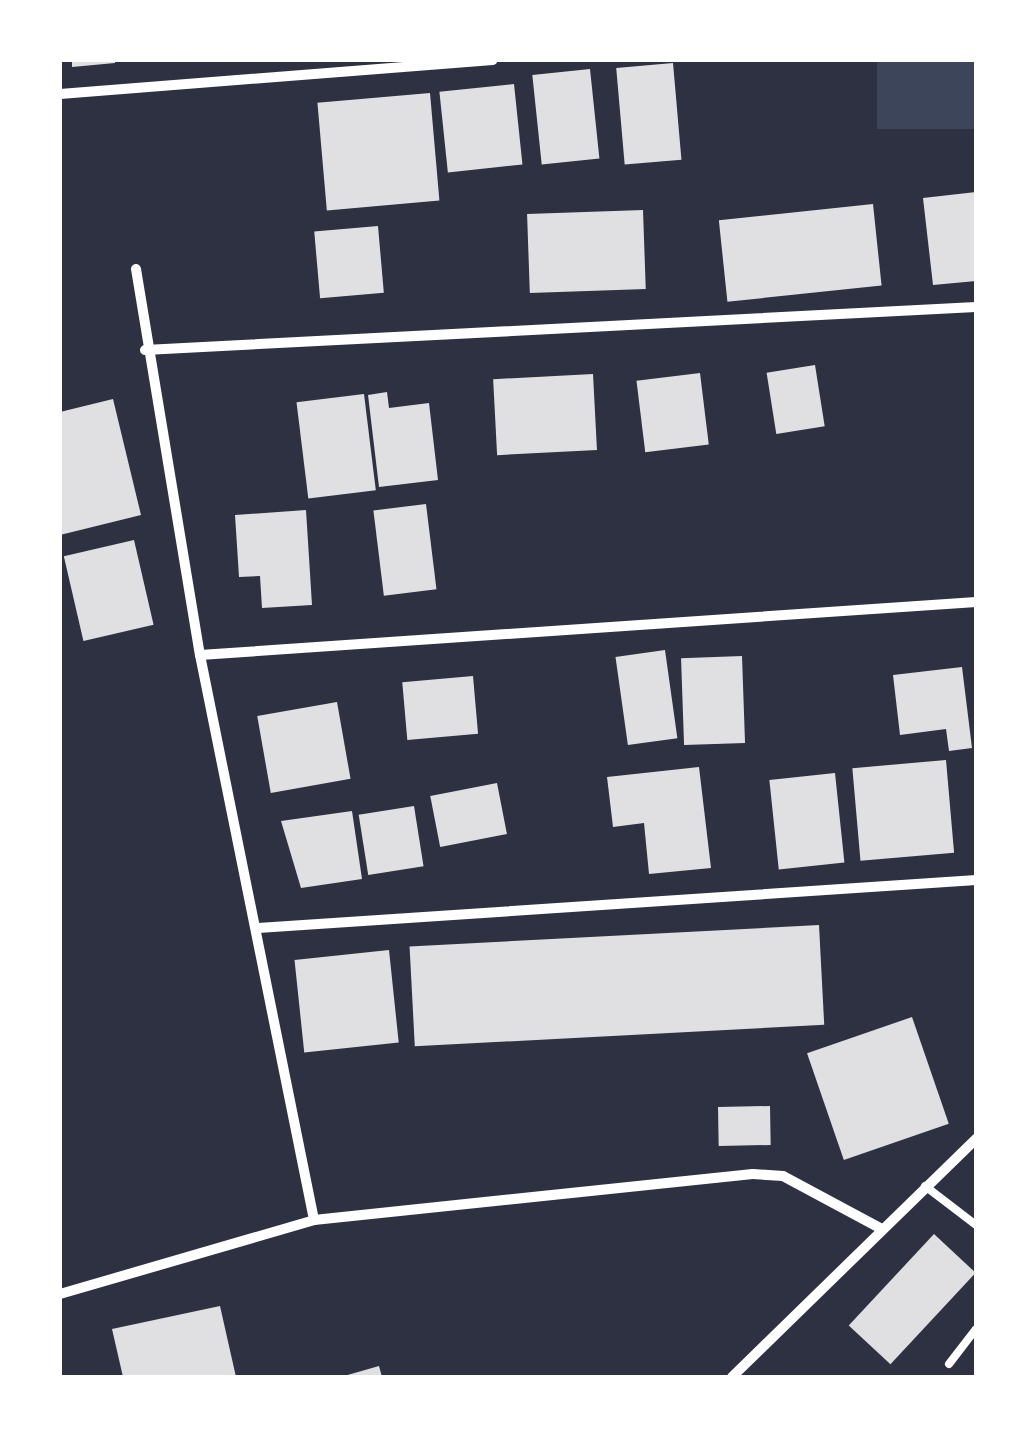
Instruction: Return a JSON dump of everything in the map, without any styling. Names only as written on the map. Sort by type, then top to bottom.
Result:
[{"type":"street","points":[[60,94],[493,60]]},
{"type":"street","points":[[136,268],[145,350],[200,655],[314,1220]]},
{"type":"street","points":[[145,350],[976,307]]},
{"type":"street","points":[[200,655],[976,602]]},
{"type":"street","points":[[258,928],[976,880]]},
{"type":"street","points":[[732,1377],[880,1228],[976,1139]]},
{"type":"street","points":[[60,1294],[314,1220],[753,1174],[783,1176],[880,1228]]},
{"type":"lane","points":[[925,1186],[976,1225]]},
{"type":"lane","points":[[949,1364],[976,1329]]},
{"type":"shaded area","points":[[877,60],[976,60],[976,129],[877,129]]},
{"type":"building","points":[[72,60],[115,60],[115,63],[72,67]]},
{"type":"building","points":[[673,63],[681,160],[625,165],[616,68]]},
{"type":"building","points":[[590,69],[599,159],[542,165],[532,75]]},
{"type":"building","points":[[514,84],[522,165],[448,172],[439,92]]},
{"type":"building","points":[[430,93],[439,201],[327,210],[317,103]]},
{"type":"building","points":[[976,192],[976,281],[933,285],[923,198]]},
{"type":"building","points":[[873,204],[882,286],[727,302],[719,220]]},
{"type":"building","points":[[643,210],[646,289],[530,293],[527,214]]},
{"type":"building","points":[[378,226],[384,293],[320,298],[314,232]]},
{"type":"building","points":[[815,365],[825,426],[776,434],[767,373]]},
{"type":"building","points":[[700,373],[709,444],[645,452],[636,381]]},
{"type":"building","points":[[593,374],[597,450],[497,455],[493,379]]},
{"type":"building","points":[[387,392],[389,408],[429,403],[438,480],[379,487],[368,395]]},
{"type":"building","points":[[364,394],[376,490],[308,499],[297,402]]},
{"type":"building","points":[[113,399],[141,515],[60,535],[60,412]]},
{"type":"building","points":[[426,504],[436,589],[384,596],[373,510]]},
{"type":"building","points":[[306,510],[312,605],[262,608],[260,576],[239,577],[235,515]]},
{"type":"building","points":[[134,540],[154,625],[83,641],[64,556]]},
{"type":"building","points":[[665,650],[677,738],[628,745],[615,657]]},
{"type":"building","points":[[742,656],[745,743],[684,745],[681,658]]},
{"type":"building","points":[[962,667],[972,748],[949,751],[946,729],[900,735],[893,675]]},
{"type":"building","points":[[473,676],[478,734],[407,740],[402,682]]},
{"type":"building","points":[[337,702],[351,779],[271,793],[257,716]]},
{"type":"building","points":[[946,760],[954,853],[860,861],[852,768]]},
{"type":"building","points":[[699,767],[711,868],[649,874],[644,823],[613,827],[607,777]]},
{"type":"building","points":[[835,773],[844,863],[779,869],[769,780]]},
{"type":"building","points":[[497,783],[507,834],[440,847],[430,796]]},
{"type":"building","points":[[414,806],[424,866],[368,875],[359,815]]},
{"type":"building","points":[[352,811],[362,879],[301,888],[281,821]]},
{"type":"building","points":[[819,925],[824,1025],[415,1046],[410,946]]},
{"type":"building","points":[[389,950],[399,1042],[304,1052],[295,960]]},
{"type":"building","points":[[912,1017],[949,1124],[844,1160],[807,1053]]},
{"type":"building","points":[[770,1106],[771,1145],[719,1146],[718,1107]]},
{"type":"building","points":[[934,1234],[976,1273],[890,1364],[849,1325]]},
{"type":"building","points":[[220,1306],[236,1377],[123,1377],[112,1329]]},
{"type":"building","points":[[379,1366],[382,1377],[344,1376]]}]
